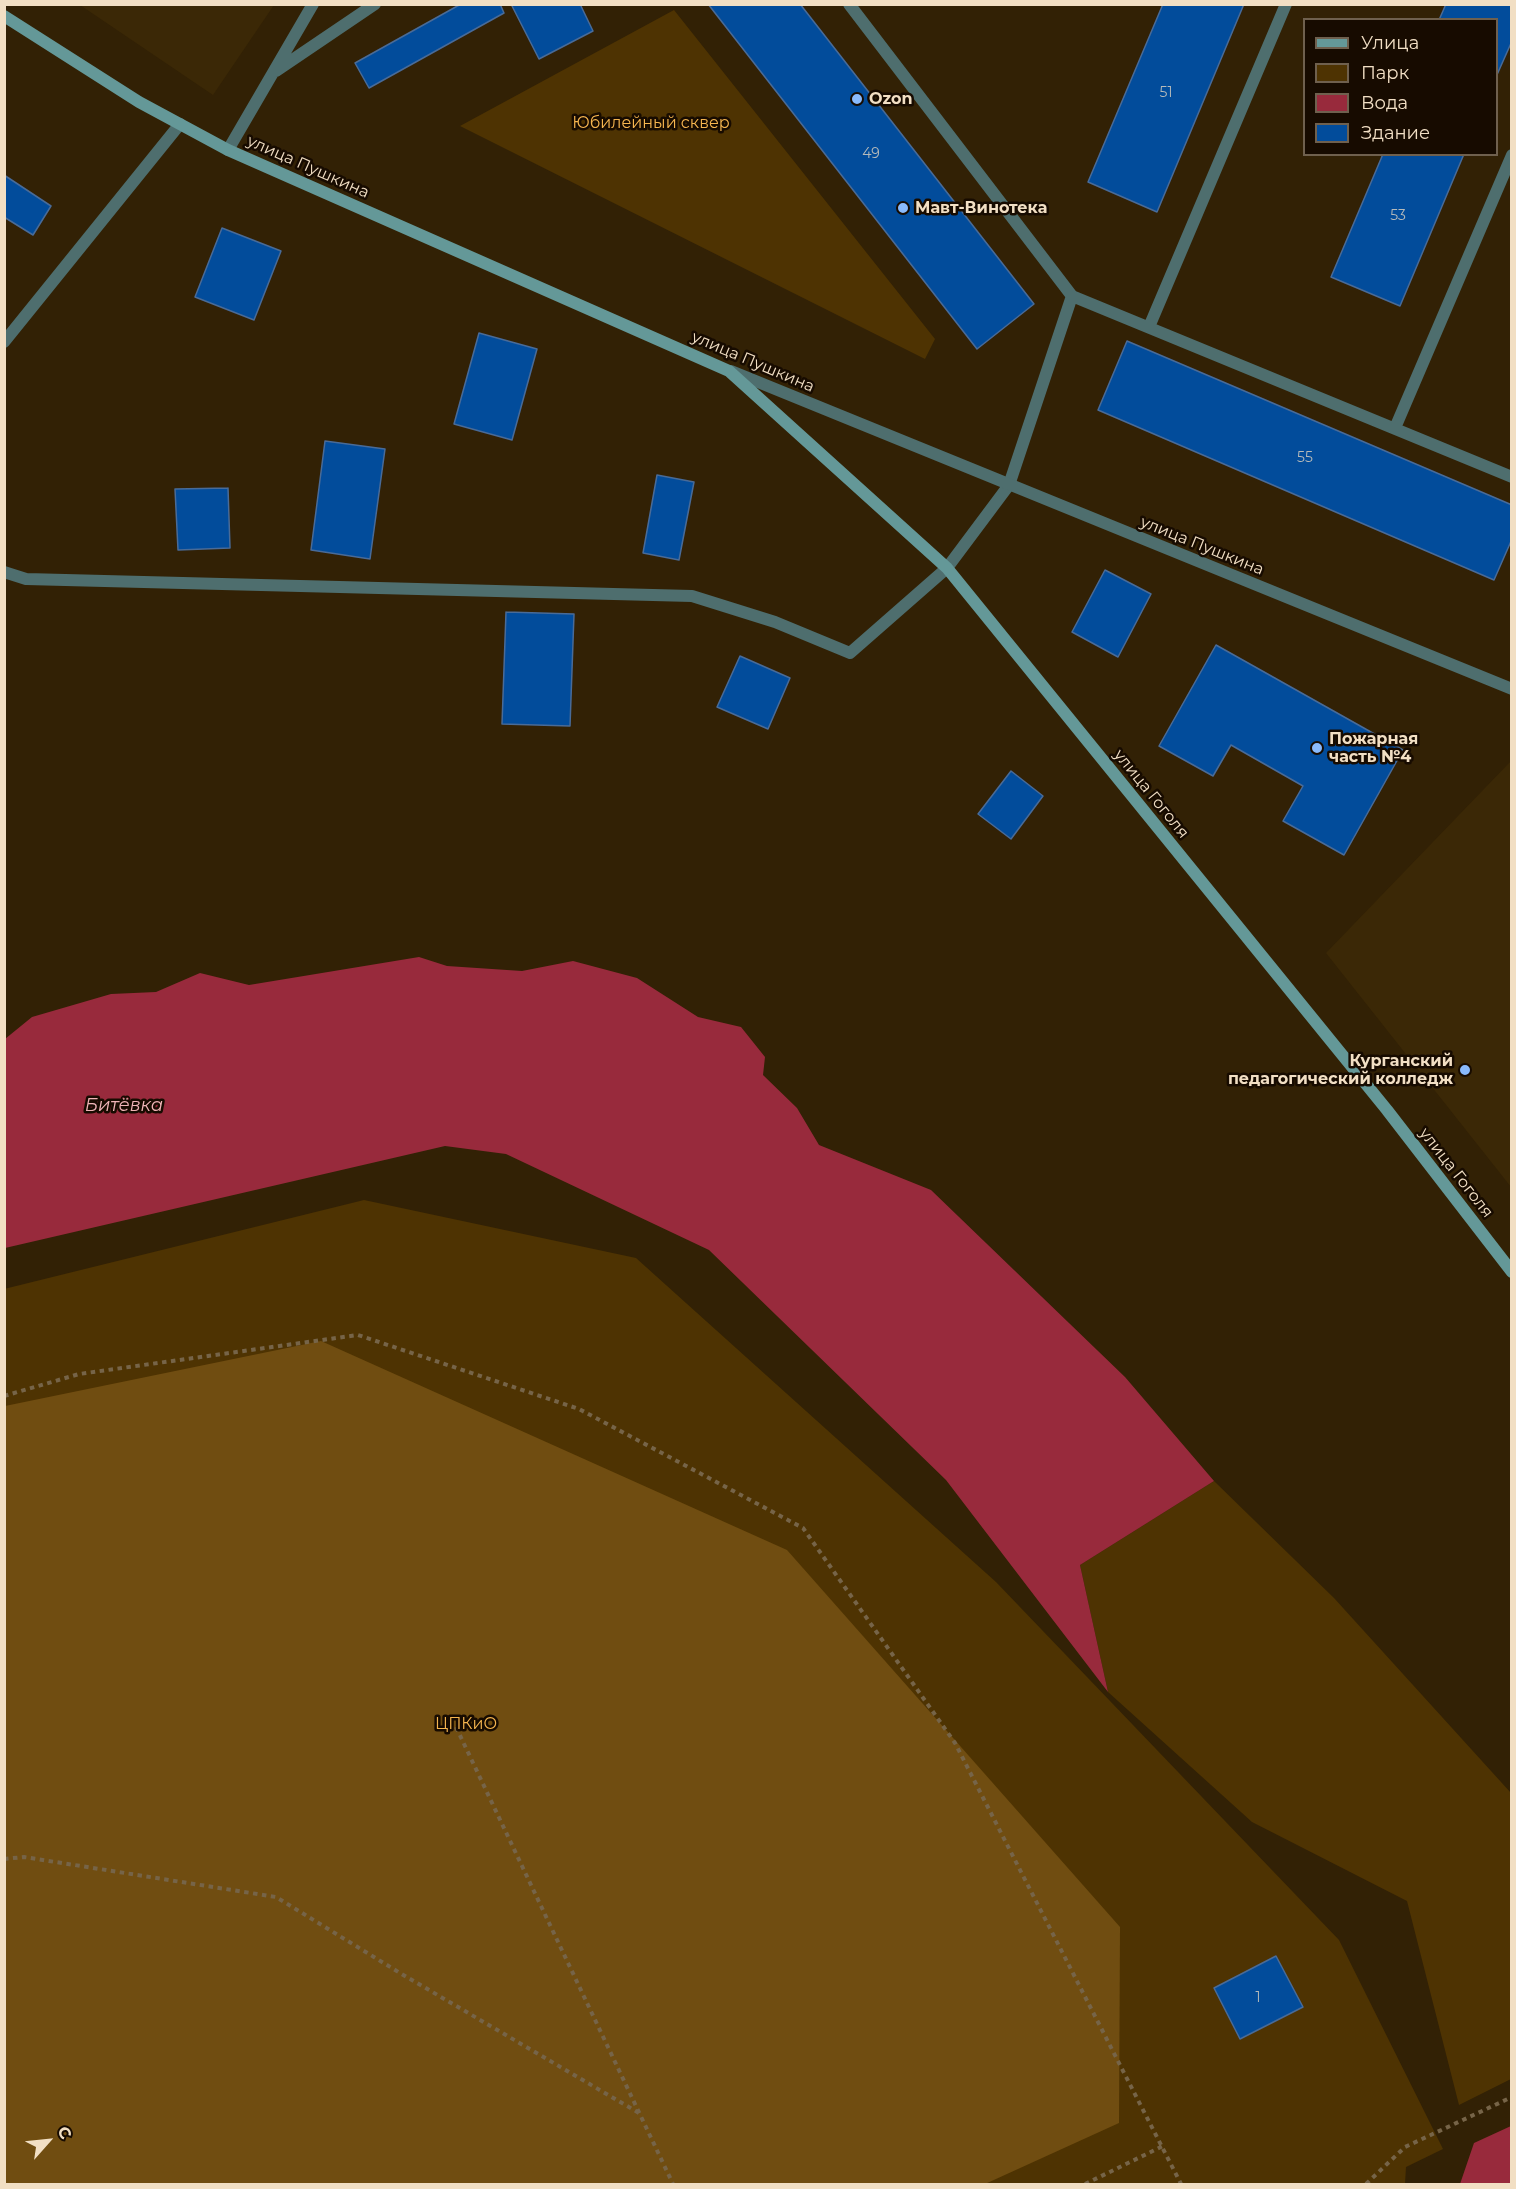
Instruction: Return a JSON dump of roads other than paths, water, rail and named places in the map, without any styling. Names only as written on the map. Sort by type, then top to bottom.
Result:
[{"type":"main road","name":"улица Пушкина","points":[[4,16],[139,102],[228,150],[729,371]]},
{"type":"main road","name":"улица Гоголя","points":[[729,371],[947,568],[1387,1110],[1512,1272]]},
{"type":"street","points":[[228,150],[313,4]]},
{"type":"street","points":[[273,73],[375,4]]},
{"type":"street","points":[[849,4],[1072,296],[1512,477]]},
{"type":"street","points":[[1149,327],[1286,4]]},
{"type":"street","points":[[4,342],[180,124]]},
{"type":"street","points":[[1395,428],[1512,155]]},
{"type":"street","points":[[4,572],[26,579],[692,596],[775,622],[850,653],[947,568],[1009,485],[1072,296]]},
{"type":"street","name":"улица Пушкина","points":[[729,371],[1512,689]]},
{"type":"water","name":"Битёвка","points":[[419,957],[447,966],[522,971],[573,961],[637,978],[698,1017],[741,1027],[765,1057],[763,1075],[797,1108],[819,1145],[931,1190],[1125,1377],[1214,1481],[1080,1565],[1108,1692],[946,1480],[709,1250],[506,1154],[445,1146],[5,1248],[5,1039],[32,1017],[111,994],[156,992],[200,973],[249,985]]},
{"type":"water","points":[[1511,2126],[1511,2184],[1460,2184],[1474,2143]]},
{"type":"place","name":"Ozon","points":[[857,99]]},
{"type":"place","name":"Мавт-Винотека","points":[[903,208]]},
{"type":"place","name":"Пожарная часть №4","points":[[1317,748]]},
{"type":"place","name":"Курганский педагогический колледж","points":[[1465,1070]]},
{"type":"park label","name":"Юбилейный сквер","points":[[651,123]]},
{"type":"park label","name":"ЦПКиО","points":[[466,1724]]}]
